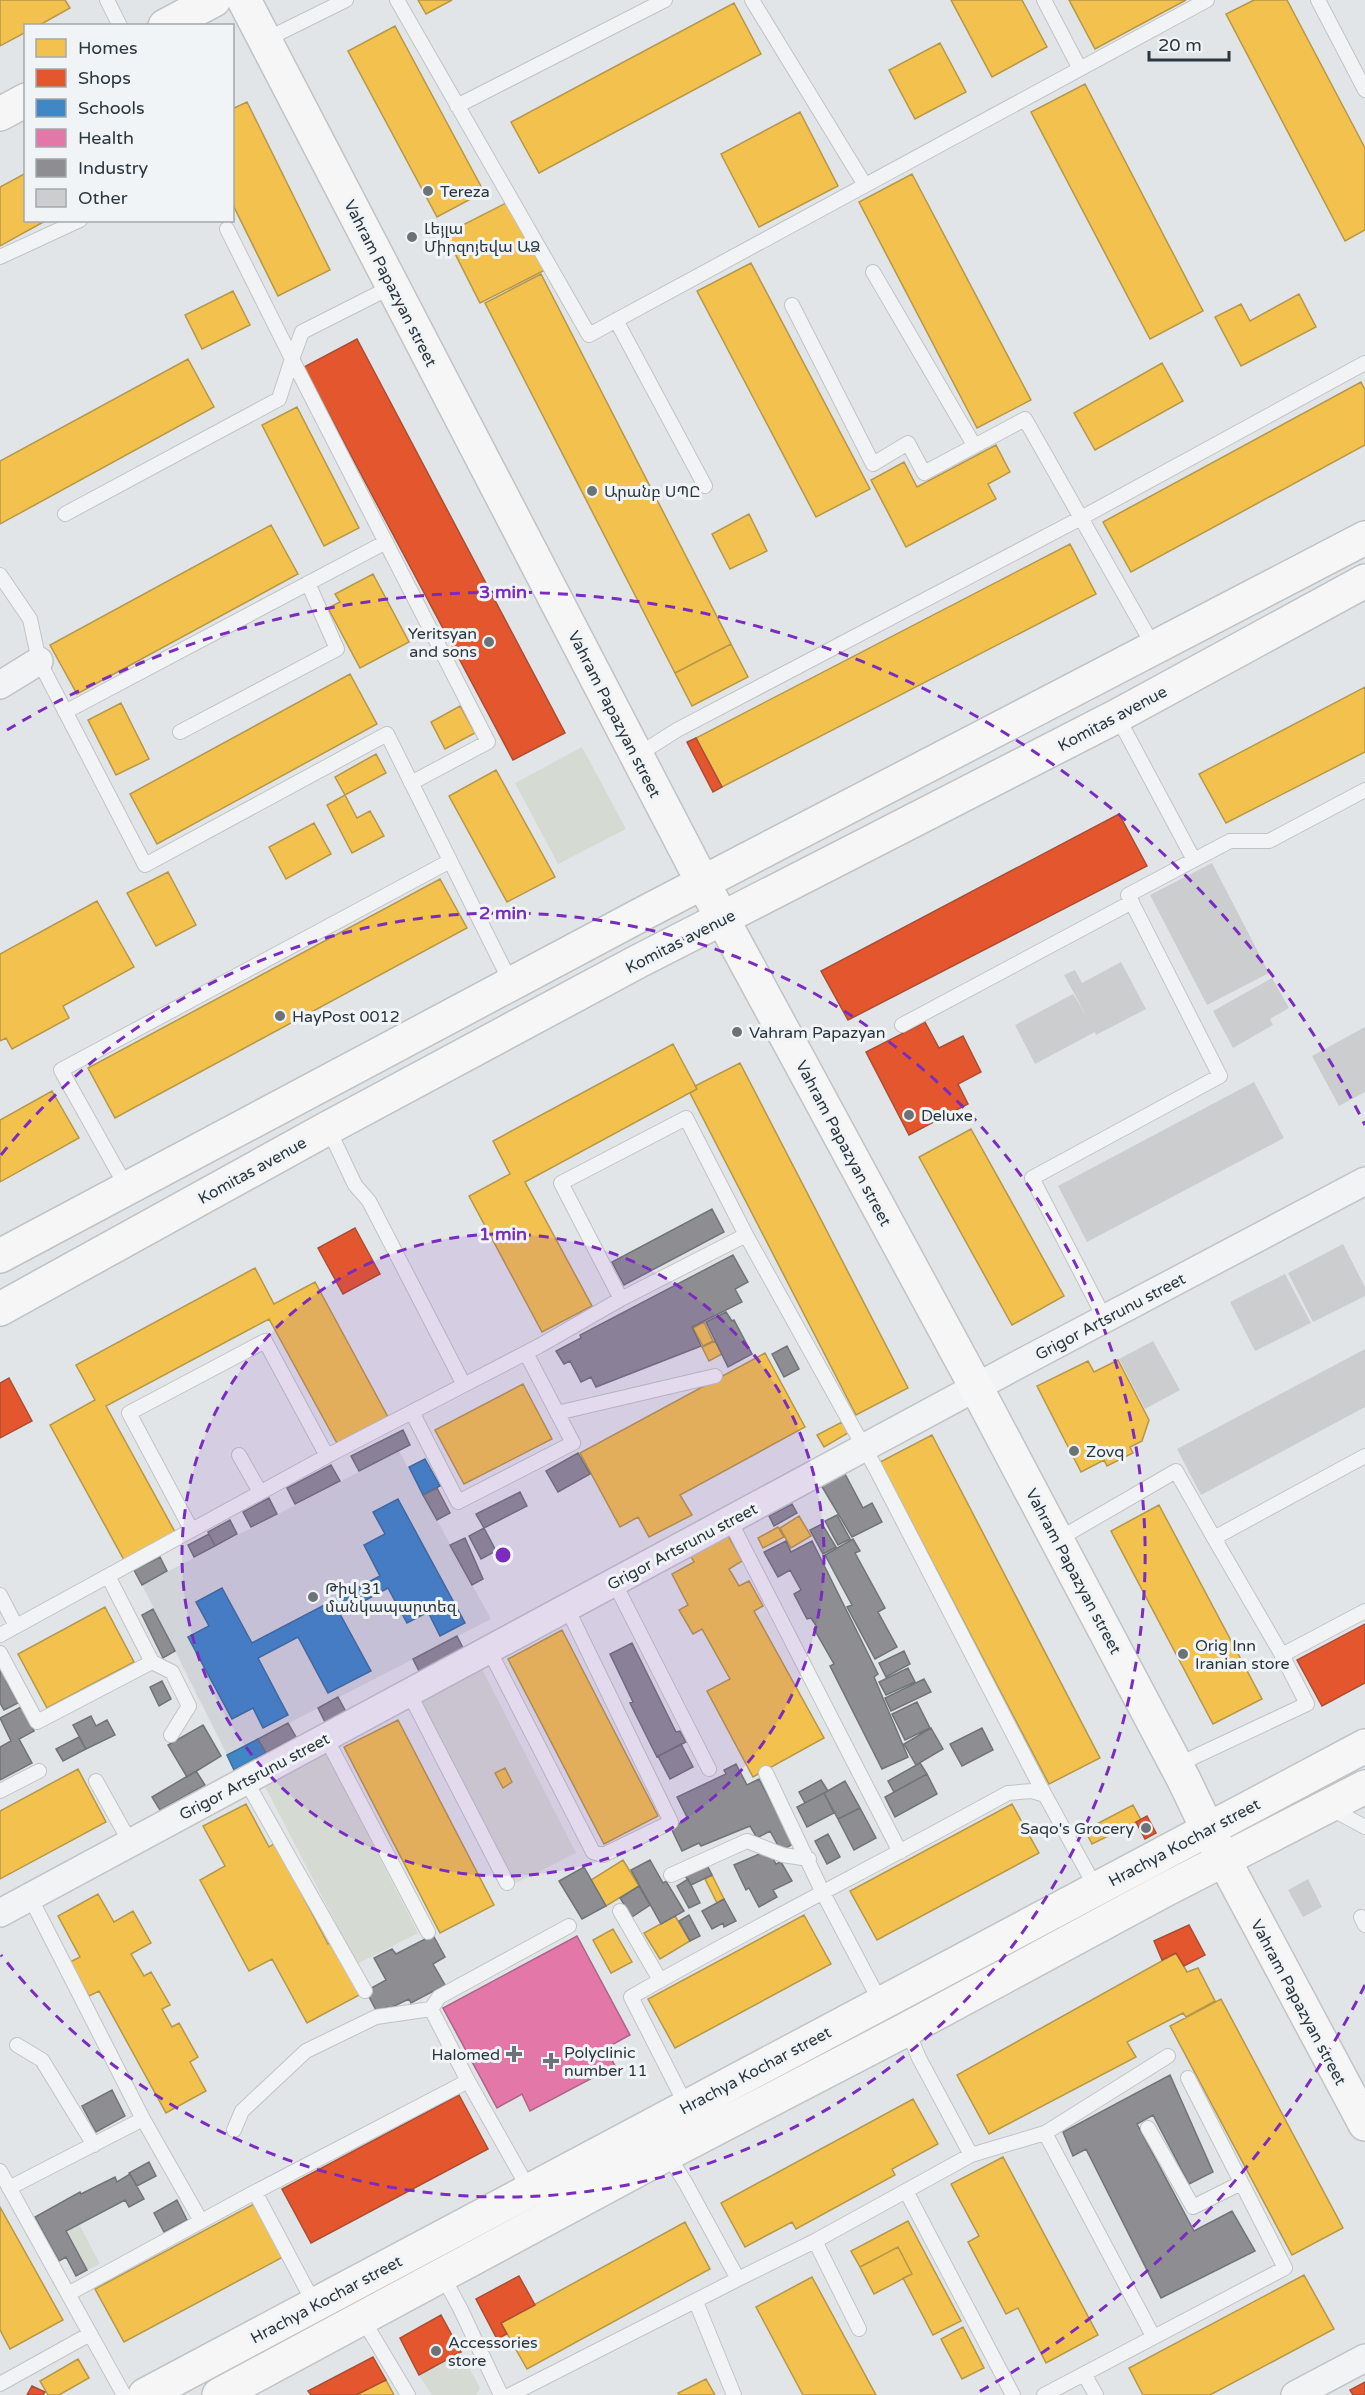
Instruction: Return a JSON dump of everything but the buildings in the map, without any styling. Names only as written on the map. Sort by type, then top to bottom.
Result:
[{"type":"main road","points":[[169,24],[214,0]]},
{"type":"main road","name":"Vahram Papazyan street","points":[[244,0],[703,883],[976,1387],[1365,2124]]},
{"type":"main road","points":[[0,114],[24,101]]},
{"type":"main road","points":[[0,1256],[703,883],[1365,538]]},
{"type":"main road","name":"Komitas avenue","points":[[0,1309],[328,1128],[637,962],[1117,716],[1365,581]]},
{"type":"main road","name":"Hrachya Kochar street","points":[[146,2395],[1365,1746]]},
{"type":"main road","name":"Hrachya Kochar street","points":[[219,2395],[667,2154],[1365,1787]]},
{"type":"street","points":[[0,685],[39,661]]},
{"type":"street","name":"Grigor Artsrunu street","points":[[0,1913],[976,1387],[1365,1181]]},
{"type":"street","points":[[1295,2395],[1365,2358]]},
{"type":"lane","points":[[107,0],[119,24]]},
{"type":"lane","points":[[266,40],[346,0]]},
{"type":"lane","points":[[397,0],[589,335],[1207,0]]},
{"type":"lane","points":[[457,106],[665,0]]},
{"type":"lane","points":[[752,0],[865,185]]},
{"type":"lane","points":[[1044,0],[1080,69]]},
{"type":"lane","points":[[1317,0],[1365,90]]},
{"type":"lane","points":[[0,257],[76,222]]},
{"type":"lane","points":[[227,229],[488,742],[411,783]]},
{"type":"lane","points":[[873,272],[974,446]]},
{"type":"lane","points":[[65,514],[279,399],[302,332],[393,286]]},
{"type":"lane","points":[[792,305],[873,464],[908,443],[924,473],[1025,419],[1154,647]]},
{"type":"lane","points":[[616,320],[705,486]]},
{"type":"lane","points":[[636,756],[677,730],[1081,518],[1365,363]]},
{"type":"lane","points":[[65,712],[386,542]]},
{"type":"lane","points":[[0,575],[30,619],[39,661],[145,865],[387,734],[512,985]]},
{"type":"lane","points":[[180,732],[337,648],[308,583]]},
{"type":"lane","points":[[1117,716],[1194,860]]},
{"type":"lane","points":[[1106,1319],[1032,1178],[1220,1076],[1128,895],[1230,841],[1269,841],[1365,790]]},
{"type":"lane","points":[[127,1188],[61,1070],[450,861]]},
{"type":"lane","points":[[902,1025],[1132,902]]},
{"type":"lane","points":[[621,1299],[561,1183],[686,1118],[746,1234],[864,1448],[1096,1888]]},
{"type":"lane","points":[[328,1128],[355,1185],[369,1201],[464,1385]]},
{"type":"lane","points":[[0,1635],[191,1529],[526,1353],[621,1299],[746,1234]]},
{"type":"lane","points":[[191,1529],[129,1413],[266,1341],[327,1456]]},
{"type":"lane","points":[[412,1412],[458,1502],[573,1443],[526,1353]]},
{"type":"lane","points":[[557,1413],[715,1376]]},
{"type":"lane","points":[[239,1455],[260,1492]]},
{"type":"lane","points":[[1214,1538],[1365,1456]]},
{"type":"lane","points":[[1057,1540],[1176,1472],[1282,1654],[1307,1704],[1175,1766]]},
{"type":"lane","points":[[730,1521],[900,1852]]},
{"type":"lane","points":[[108,1576],[152,1662],[172,1672],[189,1706],[171,1735]]},
{"type":"lane","points":[[614,1582],[709,1768]]},
{"type":"lane","points":[[0,1595],[16,1626]]},
{"type":"lane","points":[[489,1650],[593,1852],[603,1855],[671,1822],[567,1608]]},
{"type":"lane","points":[[1282,1654],[1365,1611]]},
{"type":"lane","points":[[0,1653],[37,1722],[152,1662]]},
{"type":"lane","points":[[409,1693],[507,1883]]},
{"type":"lane","points":[[326,1738],[428,1932]]},
{"type":"lane","points":[[0,1791],[39,1771]]},
{"type":"lane","points":[[766,1773],[809,1859],[823,1893],[881,2003]]},
{"type":"lane","points":[[246,1780],[365,1991]]},
{"type":"lane","points":[[96,1781],[130,1842]]},
{"type":"lane","points":[[687,2107],[631,1997],[746,1932],[1008,1793],[1032,1791],[1045,1795]]},
{"type":"lane","points":[[1326,1806],[1365,1827]]},
{"type":"lane","points":[[671,1875],[747,1841],[783,1855],[809,1859]]},
{"type":"lane","points":[[30,1897],[142,2119],[201,2221]]},
{"type":"lane","points":[[620,1911],[660,1980]]},
{"type":"lane","points":[[234,2130],[242,2111],[306,2051],[376,2018],[431,2008],[439,1996],[569,1926]]},
{"type":"lane","points":[[431,2008],[468,2081],[530,2191]]},
{"type":"lane","points":[[907,2029],[919,2058],[971,2155]]},
{"type":"lane","points":[[16,2045],[42,2060],[94,2145]]},
{"type":"lane","points":[[510,2395],[815,2241],[971,2155],[1045,2133],[1168,2056]]},
{"type":"lane","points":[[1044,2395],[1285,2268],[1188,2078]]},
{"type":"lane","points":[[68,2294],[255,2192],[468,2081]]},
{"type":"lane","points":[[9,2188],[142,2119]]},
{"type":"lane","points":[[1148,2128],[1193,2207],[1241,2183]]},
{"type":"lane","points":[[1045,2133],[1153,2336]]},
{"type":"lane","points":[[667,2154],[685,2182],[738,2279]]},
{"type":"lane","points":[[0,2171],[124,2395]]},
{"type":"lane","points":[[906,2191],[1013,2395]]},
{"type":"lane","points":[[255,2192],[315,2305]]},
{"type":"lane","points":[[815,2241],[859,2329]]},
{"type":"lane","points":[[442,2275],[501,2395]]},
{"type":"lane","points":[[696,2302],[734,2395]]},
{"type":"lane","points":[[362,2318],[408,2395]]},
{"type":"lane","points":[[0,2384],[90,2334]]},
{"type":"lane","points":[[1084,2374],[1096,2395]]},
{"type":"shaded area","points":[[582,747],[626,829],[558,864],[515,783]]},
{"type":"shaded area","name":"Թիվ 31 մանկապարտեզ","points":[[399,1451],[491,1619],[227,1755],[142,1585]]},
{"type":"shaded area","points":[[482,1669],[576,1853],[514,1884],[420,1701]]},
{"type":"shaded area","points":[[324,1749],[418,1933],[357,1964],[262,1781]]},
{"type":"shaded area","points":[[79,2224],[100,2264],[87,2270],[66,2231]]},
{"type":"shaded area","points":[[461,2352],[480,2388],[476,2395],[432,2395],[419,2375]]},
{"type":"place","name":"Tereza","points":[[428,191]]},
{"type":"place","name":"Լեյլա Միրզոյեվա ԱՁ","points":[[412,237]]},
{"type":"place","name":"Արանբ ՍՊԸ","points":[[592,491]]},
{"type":"place","name":"Yeritsyan and sons","points":[[489,642]]},
{"type":"place","name":"HayPost 0012","points":[[280,1016]]},
{"type":"place","name":"Vahram Papazyan","points":[[737,1032]]},
{"type":"place","name":"Deluxe","points":[[909,1115]]},
{"type":"place","name":"Zovq","points":[[1074,1451]]},
{"type":"place","name":"Թիվ 31 մանկապարտեզ","points":[[313,1597]]},
{"type":"place","name":"Orig Inn Iranian store","points":[[1183,1654]]},
{"type":"place","name":"Saqo's Grocery","points":[[1146,1828]]},
{"type":"place","name":"Halomed","points":[[514,2054]]},
{"type":"place","name":"Polyclinic number 11","points":[[551,2061]]},
{"type":"place","name":"Accessories store","points":[[436,2351]]}]
